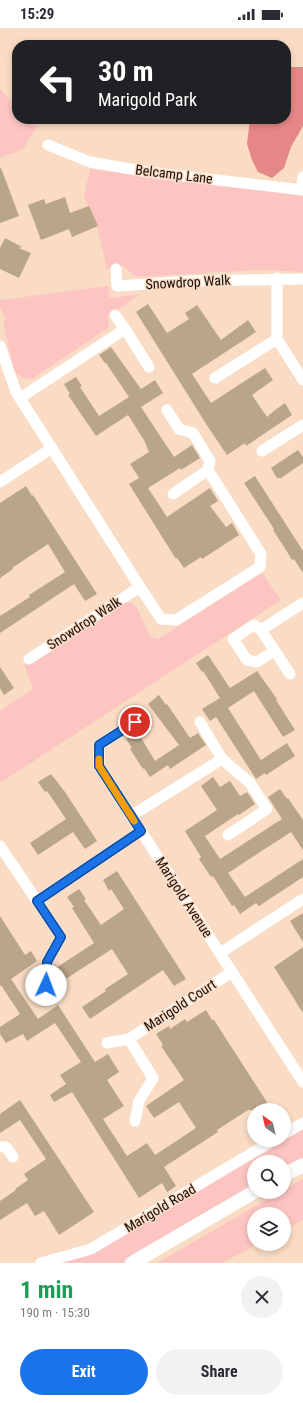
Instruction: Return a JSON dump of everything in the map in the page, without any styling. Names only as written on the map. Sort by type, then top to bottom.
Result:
[{"type":"street","name":"Belcamp Lane","points":[[48,145],[90,162],[148,172],[302,190]]},
{"type":"street","points":[[302,190],[303,177]]},
{"type":"street","name":"Snowdrop Walk","points":[[116,269],[118,286],[191,280],[277,278],[303,279]]},
{"type":"street","points":[[277,278],[277,339],[303,380]]},
{"type":"street","points":[[116,315],[149,367]]},
{"type":"street","points":[[20,398],[126,329]]},
{"type":"street","points":[[215,378],[277,339]]},
{"type":"street","points":[[0,346],[20,398],[140,587],[161,619],[176,620],[260,567],[261,554],[208,470],[210,460],[193,433],[179,429],[167,410]]},
{"type":"street","points":[[262,451],[303,425]]},
{"type":"street","points":[[0,482],[52,448]]},
{"type":"street","points":[[173,494],[208,470]]},
{"type":"street","name":"Snowdrop Walk","points":[[28,659],[140,587]]},
{"type":"street","points":[[261,630],[303,603]]},
{"type":"street","points":[[274,651],[258,662],[247,660],[233,639],[254,625],[261,630],[290,674]]},
{"type":"street","name":"Marigold Avenue","points":[[135,722],[99,745],[99,766],[303,1082]]},
{"type":"street","points":[[200,722],[222,759],[250,783],[267,809],[228,835]]},
{"type":"street","points":[[131,816],[222,759]]},
{"type":"street","points":[[37,901],[141,831]]},
{"type":"street","points":[[0,846],[61,937],[47,962],[46,985]]},
{"type":"street","points":[[220,953],[303,899]]},
{"type":"street","name":"Marigold Court","points":[[107,1043],[129,1039],[232,972]]},
{"type":"street","name":"Marigold Court","points":[[129,1039],[154,1078],[139,1101],[135,1121]]},
{"type":"street","points":[[291,1130],[303,1123]]},
{"type":"street","points":[[0,1147],[6,1147],[13,1158]]},
{"type":"street","name":"Marigold Road","points":[[41,1263],[92,1249],[262,1147]]},
{"type":"street","points":[[291,1171],[303,1165]]},
{"type":"street","points":[[132,1263],[247,1196]]},
{"type":"shaded area","points":[[291,67],[303,67],[303,126],[291,147],[284,168],[272,178],[258,172],[247,144],[249,124],[291,124]]},
{"type":"shaded area","points":[[0,89],[12,102],[12,124],[34,124],[37,127],[23,149],[0,158]]},
{"type":"shaded area","points":[[90,169],[303,195],[303,272],[260,270],[136,277],[123,266],[107,269],[97,226],[84,197]]},
{"type":"shaded area","points":[[108,286],[110,298],[141,294],[107,317],[109,323],[108,328],[32,379],[23,378],[14,372],[3,322],[6,319],[0,308],[0,300]]},
{"type":"shaded area","points":[[262,573],[281,600],[0,783],[0,711],[33,689],[24,664],[117,604],[131,602],[137,608],[150,636],[158,639]]},
{"type":"shaded area","points":[[303,1123],[303,1164],[291,1171],[291,1155],[249,1155],[262,1147],[291,1147],[291,1130]]},
{"type":"shaded area","points":[[247,1156],[247,1196],[132,1263],[42,1263],[91,1250]]},
{"type":"shaded area","points":[[303,1179],[303,1220],[291,1226],[291,1207],[254,1207],[268,1199],[291,1199],[291,1186]]},
{"type":"shaded area","points":[[247,1211],[247,1250],[222,1263],[157,1263]]},
{"type":"building","points":[[0,168],[19,216],[0,223]]},
{"type":"building","points":[[65,197],[70,213],[89,206],[98,226],[72,237],[69,229],[41,240],[28,205],[44,199],[46,204]]},
{"type":"building","points":[[5,238],[22,247],[19,248],[31,253],[19,278],[0,269],[0,248]]},
{"type":"building","points":[[148,304],[167,333],[189,319],[185,313],[197,305],[221,340],[248,320],[256,332],[192,374],[211,403],[265,368],[273,380],[252,395],[267,417],[285,403],[292,415],[246,446],[245,443],[227,455],[136,312]]},
{"type":"building","points":[[111,347],[141,389],[155,380],[163,393],[141,407],[174,457],[192,445],[200,458],[181,470],[180,468],[148,488],[167,517],[210,488],[218,501],[210,506],[226,527],[232,523],[239,535],[202,559],[201,557],[184,568],[177,558],[176,559],[129,484],[139,478],[130,464],[149,452],[144,440],[128,415],[96,436],[68,395],[70,394],[64,384],[76,377],[82,386],[80,387],[99,416],[129,397],[99,355]]},
{"type":"building","points":[[298,450],[303,457],[303,463],[281,478],[277,478],[271,468]]},
{"type":"building","points":[[255,476],[303,551],[303,573],[294,559],[292,560],[244,483]]},
{"type":"building","points":[[26,486],[97,594],[85,601],[74,584],[0,633],[0,616],[65,572],[48,544],[12,568],[13,569],[0,578],[0,503]]},
{"type":"building","points":[[208,655],[230,688],[257,671],[277,699],[276,700],[295,730],[283,737],[254,691],[228,708],[261,760],[287,743],[295,756],[266,775],[265,773],[256,779],[216,717],[210,721],[202,709],[220,698],[203,671],[202,672],[196,663]]},
{"type":"building","points":[[0,667],[14,688],[4,695],[0,688]]},
{"type":"building","points":[[159,695],[166,705],[167,704],[190,738],[198,733],[206,745],[170,769],[168,765],[150,777],[130,749],[132,748],[126,739],[137,731],[155,761],[179,745],[148,704]]},
{"type":"building","points":[[51,774],[65,792],[97,841],[85,849],[73,832],[38,855],[30,843],[66,819],[47,791],[45,792],[38,782]]},
{"type":"building","points":[[213,777],[220,787],[230,781],[240,796],[247,792],[255,804],[205,836],[220,859],[282,819],[268,797],[280,789],[303,820],[303,850],[291,832],[228,873],[245,897],[303,859],[303,877],[259,906],[256,903],[240,914],[234,905],[232,906],[213,876],[211,877],[199,859],[201,857],[185,831],[217,810],[201,786]]},
{"type":"building","points":[[117,871],[186,979],[174,986],[163,970],[90,1019],[82,1007],[106,991],[105,989],[128,974],[112,949],[64,980],[56,968],[94,943],[72,908],[74,907],[67,897],[79,889],[86,899],[84,900],[101,925],[124,909],[111,889],[109,891],[103,880]]},
{"type":"building","points":[[303,913],[303,942],[290,921]]},
{"type":"building","points":[[0,916],[25,955],[31,951],[37,961],[11,979],[38,1019],[58,1005],[95,1062],[108,1054],[119,1072],[107,1080],[124,1106],[103,1119],[127,1156],[147,1143],[155,1155],[196,1128],[179,1102],[154,1118],[146,1106],[184,1080],[161,1046],[163,1045],[156,1034],[169,1026],[170,1029],[185,1019],[187,1022],[206,1010],[267,1103],[247,1103],[247,1111],[217,1130],[218,1132],[164,1167],[176,1186],[167,1192],[162,1183],[139,1198],[72,1092],[54,1102],[50,1095],[66,1084],[60,1075],[81,1062],[55,1023],[27,1041],[23,1034],[6,1043],[0,1034],[0,1027],[20,1014],[1,985],[0,986]]},
{"type":"building","points":[[303,947],[303,1013],[274,967]]},
{"type":"building","points":[[20,1100],[94,1212],[59,1235],[44,1211],[35,1216],[27,1203],[0,1220],[0,1201],[28,1180],[24,1174],[46,1159],[20,1120],[0,1133],[0,1114]]},
{"type":"slow traffic","points":[[99,759],[99,766],[134,821]]},
{"type":"route","points":[[46,985],[47,962],[61,937],[37,901],[141,831],[99,766],[99,745],[135,722]]}]
